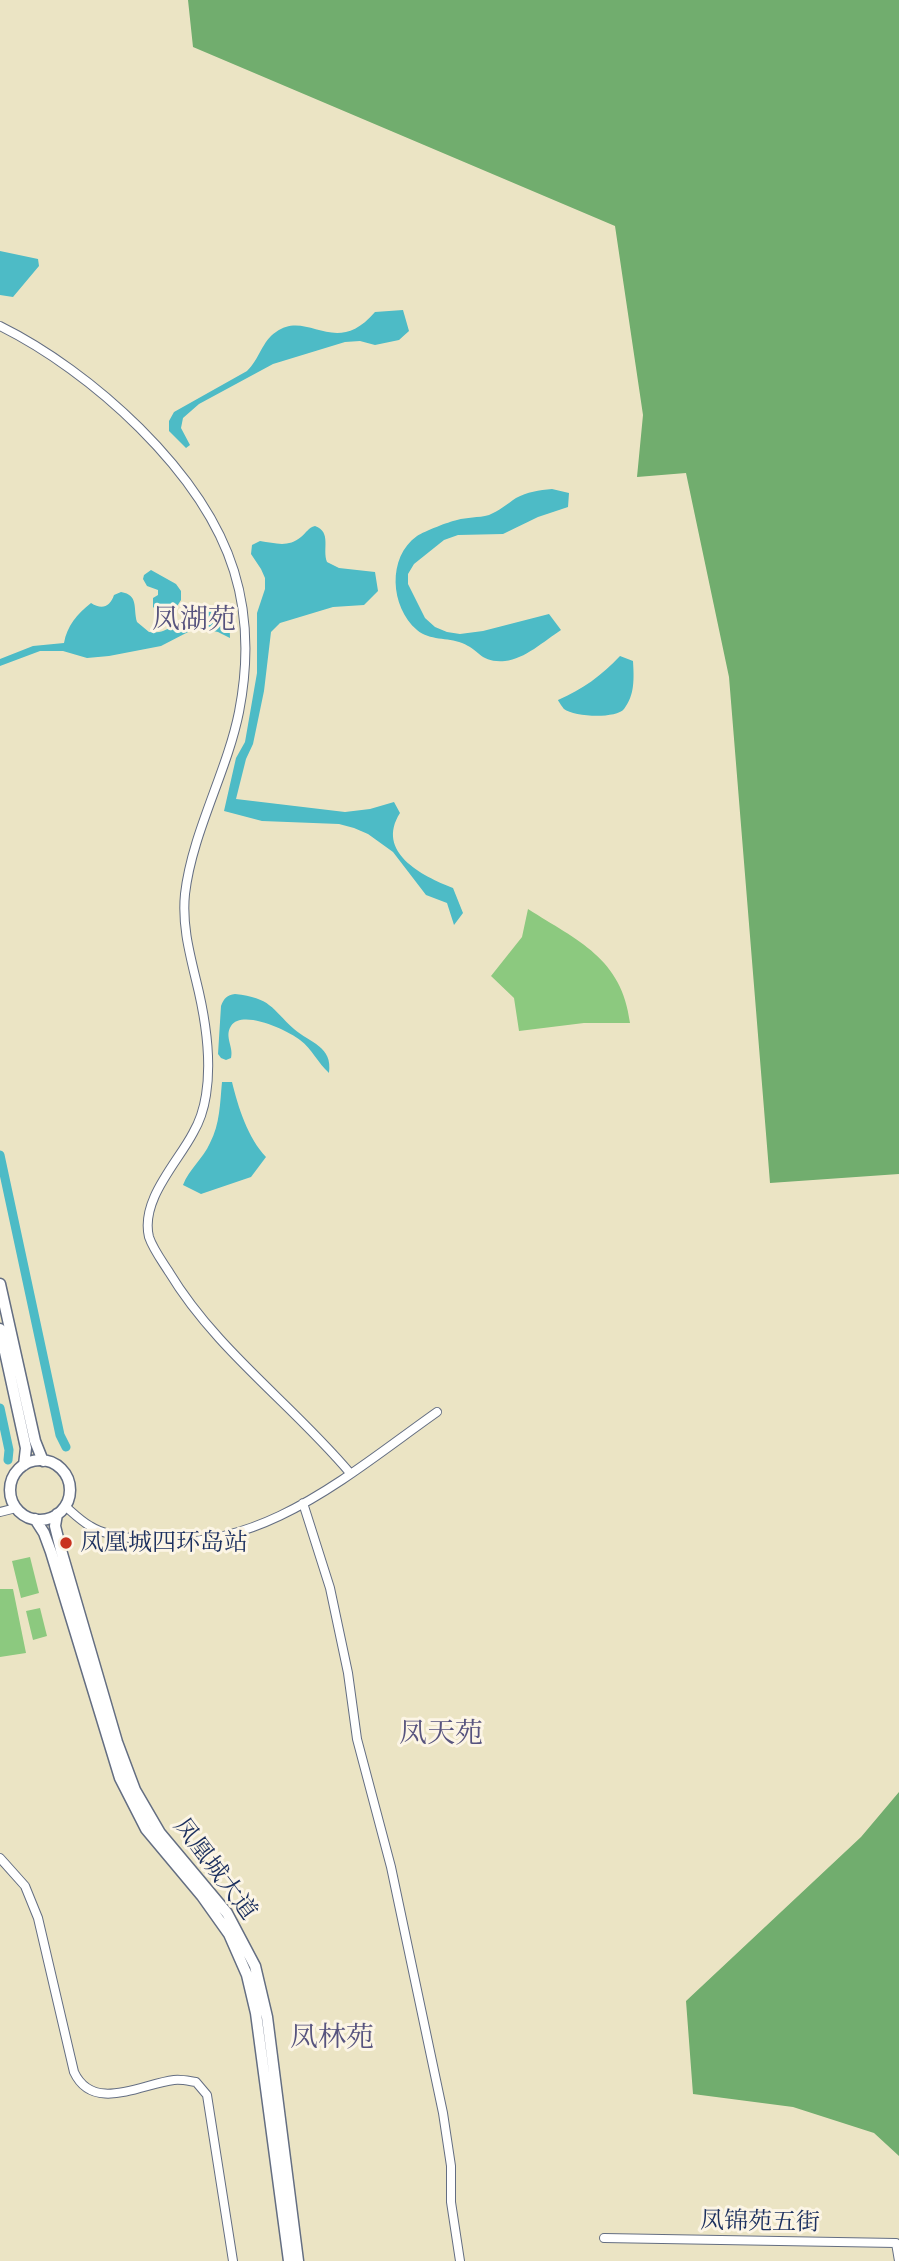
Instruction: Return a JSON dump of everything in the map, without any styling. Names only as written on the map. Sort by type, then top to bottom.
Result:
[{"type":"main road","points":[[0,1284],[35,1441],[43,1461]]},
{"type":"main road","points":[[0,1329],[26,1448],[24,1465]]},
{"type":"main road","points":[[43,1461],[53,1463],[67,1477],[69,1497],[61,1510],[47,1520],[21,1514],[9,1490],[16,1471],[24,1465],[43,1461]]},
{"type":"main road","name":"凤凰城大道","points":[[61,1510],[55,1526],[61,1550],[114,1732],[135,1790],[160,1833],[227,1913],[255,1966],[267,2017],[298,2261]]},
{"type":"main road","name":"凤凰城大道","points":[[35,1519],[51,1552],[106,1737],[124,1788],[146,1829],[202,1896],[229,1934],[247,1975],[256,2013],[289,2261]]},
{"type":"street","points":[[0,326],[68,367],[105,395],[141,431],[202,506],[221,538],[233,570],[244,622],[245,653],[241,696],[231,742],[189,872],[184,908],[187,946],[204,1026],[207,1089],[194,1132],[174,1160],[155,1198],[148,1228],[153,1247],[195,1311],[322,1440],[350,1473]]},
{"type":"street","points":[[61,1510],[91,1527],[130,1538],[170,1542],[210,1539],[249,1530],[303,1503],[437,1412]]},
{"type":"street","points":[[303,1503],[330,1588],[348,1673],[357,1739],[391,1867],[443,2113],[449,2147],[451,2202],[460,2261]]},
{"type":"street","points":[[0,1512],[16,1508]]},
{"type":"street","points":[[0,1858],[25,1886],[38,1918],[78,2081],[94,2093],[105,2095],[176,2079],[196,2082],[207,2095],[233,2261]]},
{"type":"street","name":"凤锦苑五街","points":[[604,2238],[896,2243],[899,2261]]},
{"type":"green space","points":[[188,0],[899,0],[899,1174],[770,1183],[729,677],[686,473],[637,477],[643,415],[615,226],[193,47]]},
{"type":"green space","points":[[528,909],[580,942],[607,967],[618,982],[630,1023],[584,1023],[519,1031],[514,998],[491,976],[522,937]]},
{"type":"green space","points":[[30,1557],[39,1593],[21,1598],[12,1561]]},
{"type":"green space","points":[[0,1589],[13,1589],[26,1653],[0,1657]]},
{"type":"green space","points":[[40,1608],[47,1636],[33,1640],[26,1611]]},
{"type":"green space","points":[[899,1792],[899,2156],[874,2133],[793,2107],[693,2094],[686,2001],[861,1837]]},
{"type":"water","points":[[0,251],[38,259],[39,266],[13,297],[0,295]]},
{"type":"water","points":[[403,310],[409,331],[399,340],[375,345],[360,341],[345,342],[273,364],[199,404],[183,418],[181,428],[190,445],[186,448],[169,431],[169,421],[174,412],[247,371],[267,340],[276,332],[288,326],[299,326],[335,333],[347,332],[361,325],[375,312]]},
{"type":"water","points":[[552,489],[569,493],[568,507],[538,517],[503,534],[458,535],[444,540],[414,564],[408,574],[408,584],[425,618],[435,627],[447,632],[460,634],[483,631],[549,614],[561,630],[520,657],[497,661],[485,658],[462,643],[427,636],[417,630],[401,609],[397,596],[397,569],[407,545],[417,536],[437,527],[461,519],[489,515],[520,496]]},
{"type":"water","points":[[315,526],[325,537],[327,562],[339,568],[375,572],[378,591],[364,605],[333,607],[280,623],[271,632],[264,691],[253,744],[246,759],[236,799],[345,812],[394,802],[400,813],[394,827],[393,839],[398,851],[416,869],[453,888],[463,913],[454,925],[447,903],[426,895],[393,852],[368,834],[339,824],[262,821],[224,811],[236,758],[245,742],[257,673],[257,613],[265,589],[265,578],[251,554],[252,545],[260,541],[291,543]]},
{"type":"water","points":[[151,570],[176,584],[181,591],[181,600],[174,611],[160,613],[153,607],[153,598],[158,595],[158,590],[147,586],[143,579]]},
{"type":"water","points":[[121,592],[131,596],[137,622],[149,632],[161,632],[200,613],[229,612],[230,638],[204,629],[190,631],[161,646],[109,656],[87,658],[63,651],[40,651],[0,666],[0,659],[33,646],[64,643],[70,626],[86,607],[91,603],[105,606],[114,595]]},
{"type":"water","points":[[620,656],[633,661],[632,692],[624,709],[613,714],[595,716],[576,714],[564,709],[558,700],[591,681]]},
{"type":"water","points":[[235,994],[263,1001],[294,1029],[319,1046],[327,1057],[329,1073],[300,1040],[285,1031],[254,1020],[237,1021],[231,1026],[228,1034],[231,1058],[221,1058],[218,1054],[221,1006],[226,997]]},
{"type":"water","points":[[222,1082],[232,1082],[249,1132],[266,1157],[251,1177],[201,1194],[183,1185],[213,1136],[219,1113]]},
{"type":"waterway","points":[[0,1155],[60,1435],[66,1447]]},
{"type":"waterway","points":[[0,1408],[9,1450],[8,1460]]},
{"type":"place","name":"凤凰城四环岛站","points":[[66,1543]]},
{"type":"district","name":"凤湖苑","points":[[194,620]]},
{"type":"district","name":"凤天苑","points":[[441,1734]]},
{"type":"district","name":"凤林苑","points":[[332,2038]]}]
